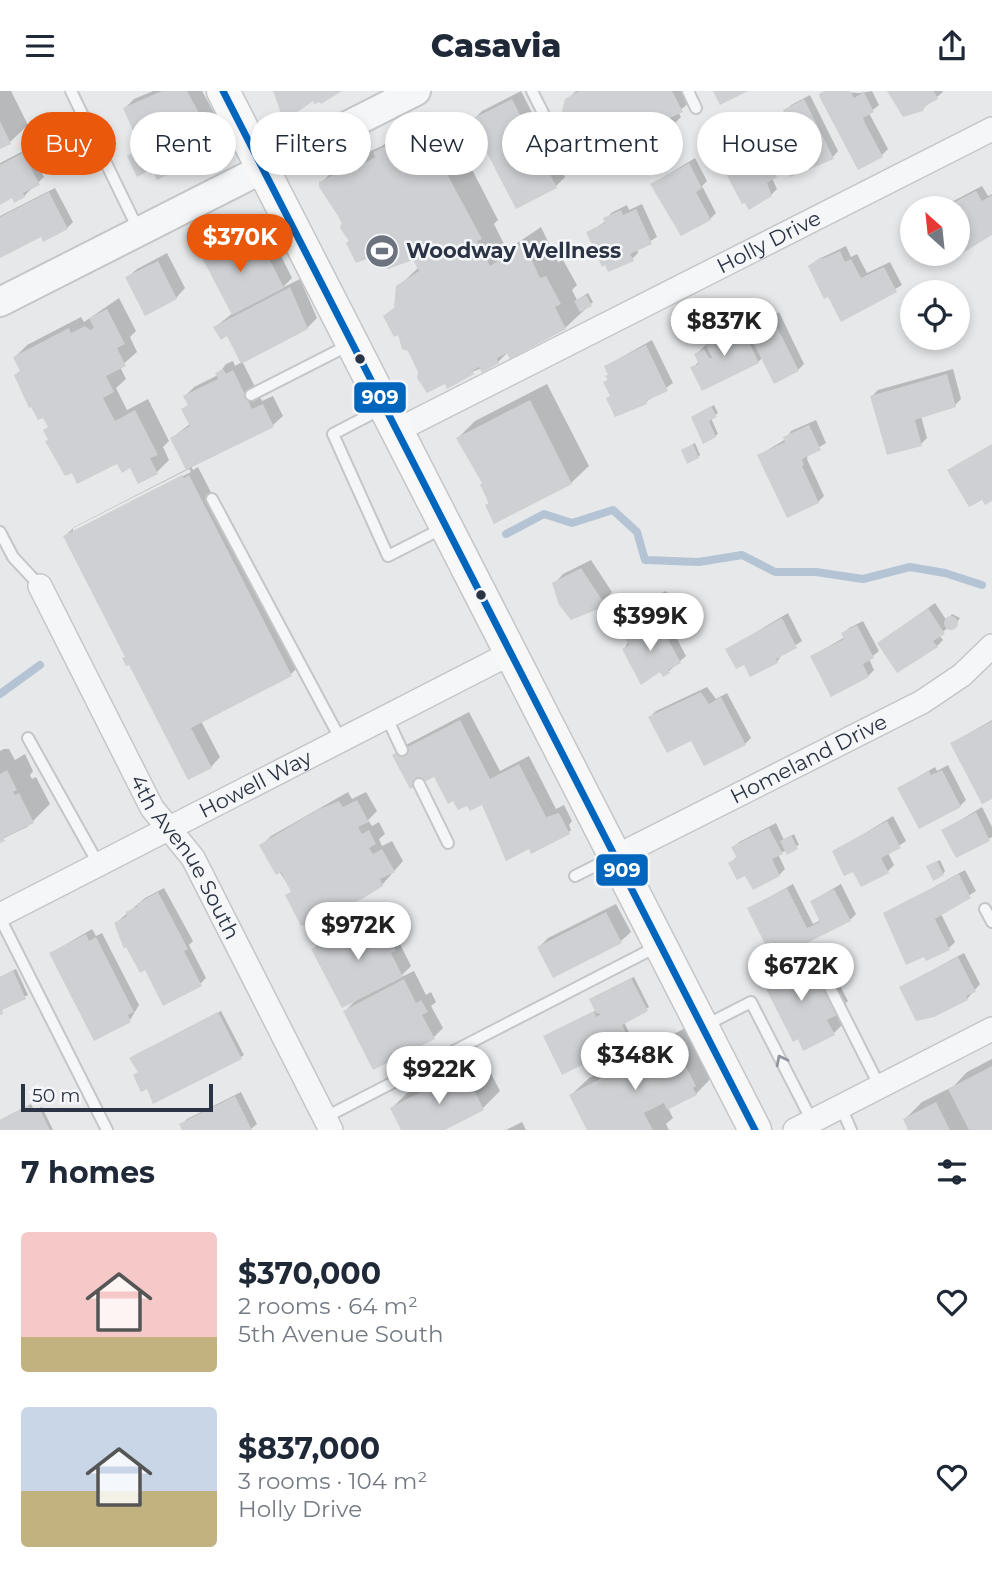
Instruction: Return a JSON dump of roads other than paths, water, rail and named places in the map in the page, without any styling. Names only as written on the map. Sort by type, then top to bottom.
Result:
[{"type":"main road","points":[[223,91],[250,144]]},
{"type":"main road","points":[[266,175],[755,1130]]},
{"type":"street","points":[[371,114],[416,91]]},
{"type":"street","name":"Holly Drive","points":[[391,419],[992,129]]},
{"type":"street","points":[[0,302],[251,175]]},
{"type":"street","name":"4th Avenue South","points":[[40,586],[152,808],[193,858],[328,1124]]},
{"type":"street","name":"Homeland Drive","points":[[615,857],[922,702],[962,675],[992,646]]},
{"type":"street","name":"Howell Way","points":[[0,917],[510,653]]},
{"type":"street","points":[[803,1126],[992,1029]]},
{"type":"lane","points":[[71,91],[139,231]]},
{"type":"lane","points":[[532,91],[542,112]]},
{"type":"lane","points":[[688,91],[696,108]]},
{"type":"lane","points":[[251,395],[352,344]]},
{"type":"lane","points":[[391,419],[333,434],[361,503],[388,557],[446,527]]},
{"type":"lane","points":[[212,499],[342,742]]},
{"type":"lane","points":[[0,532],[13,557],[40,586]]},
{"type":"lane","points":[[387,717],[402,750]]},
{"type":"lane","points":[[28,738],[99,865]]},
{"type":"lane","points":[[419,784],[448,843]]},
{"type":"lane","points":[[575,876],[615,857]]},
{"type":"lane","points":[[985,909],[992,922]]},
{"type":"lane","points":[[0,917],[107,1130]]},
{"type":"lane","points":[[328,1124],[660,945]]},
{"type":"lane","points":[[813,954],[880,1087]]},
{"type":"lane","points":[[702,1027],[751,1002],[803,1126]]},
{"type":"lane","points":[[841,1107],[851,1130]]},
{"type":"waterway","points":[[506,534],[544,514],[572,523],[613,510],[637,532],[645,560],[699,562],[742,555],[775,572],[816,572],[863,579],[910,567],[945,573],[982,585]]},
{"type":"waterway","points":[[0,694],[40,665]]},
{"type":"place","name":"Woodway Wellness","points":[[382,251]]}]
